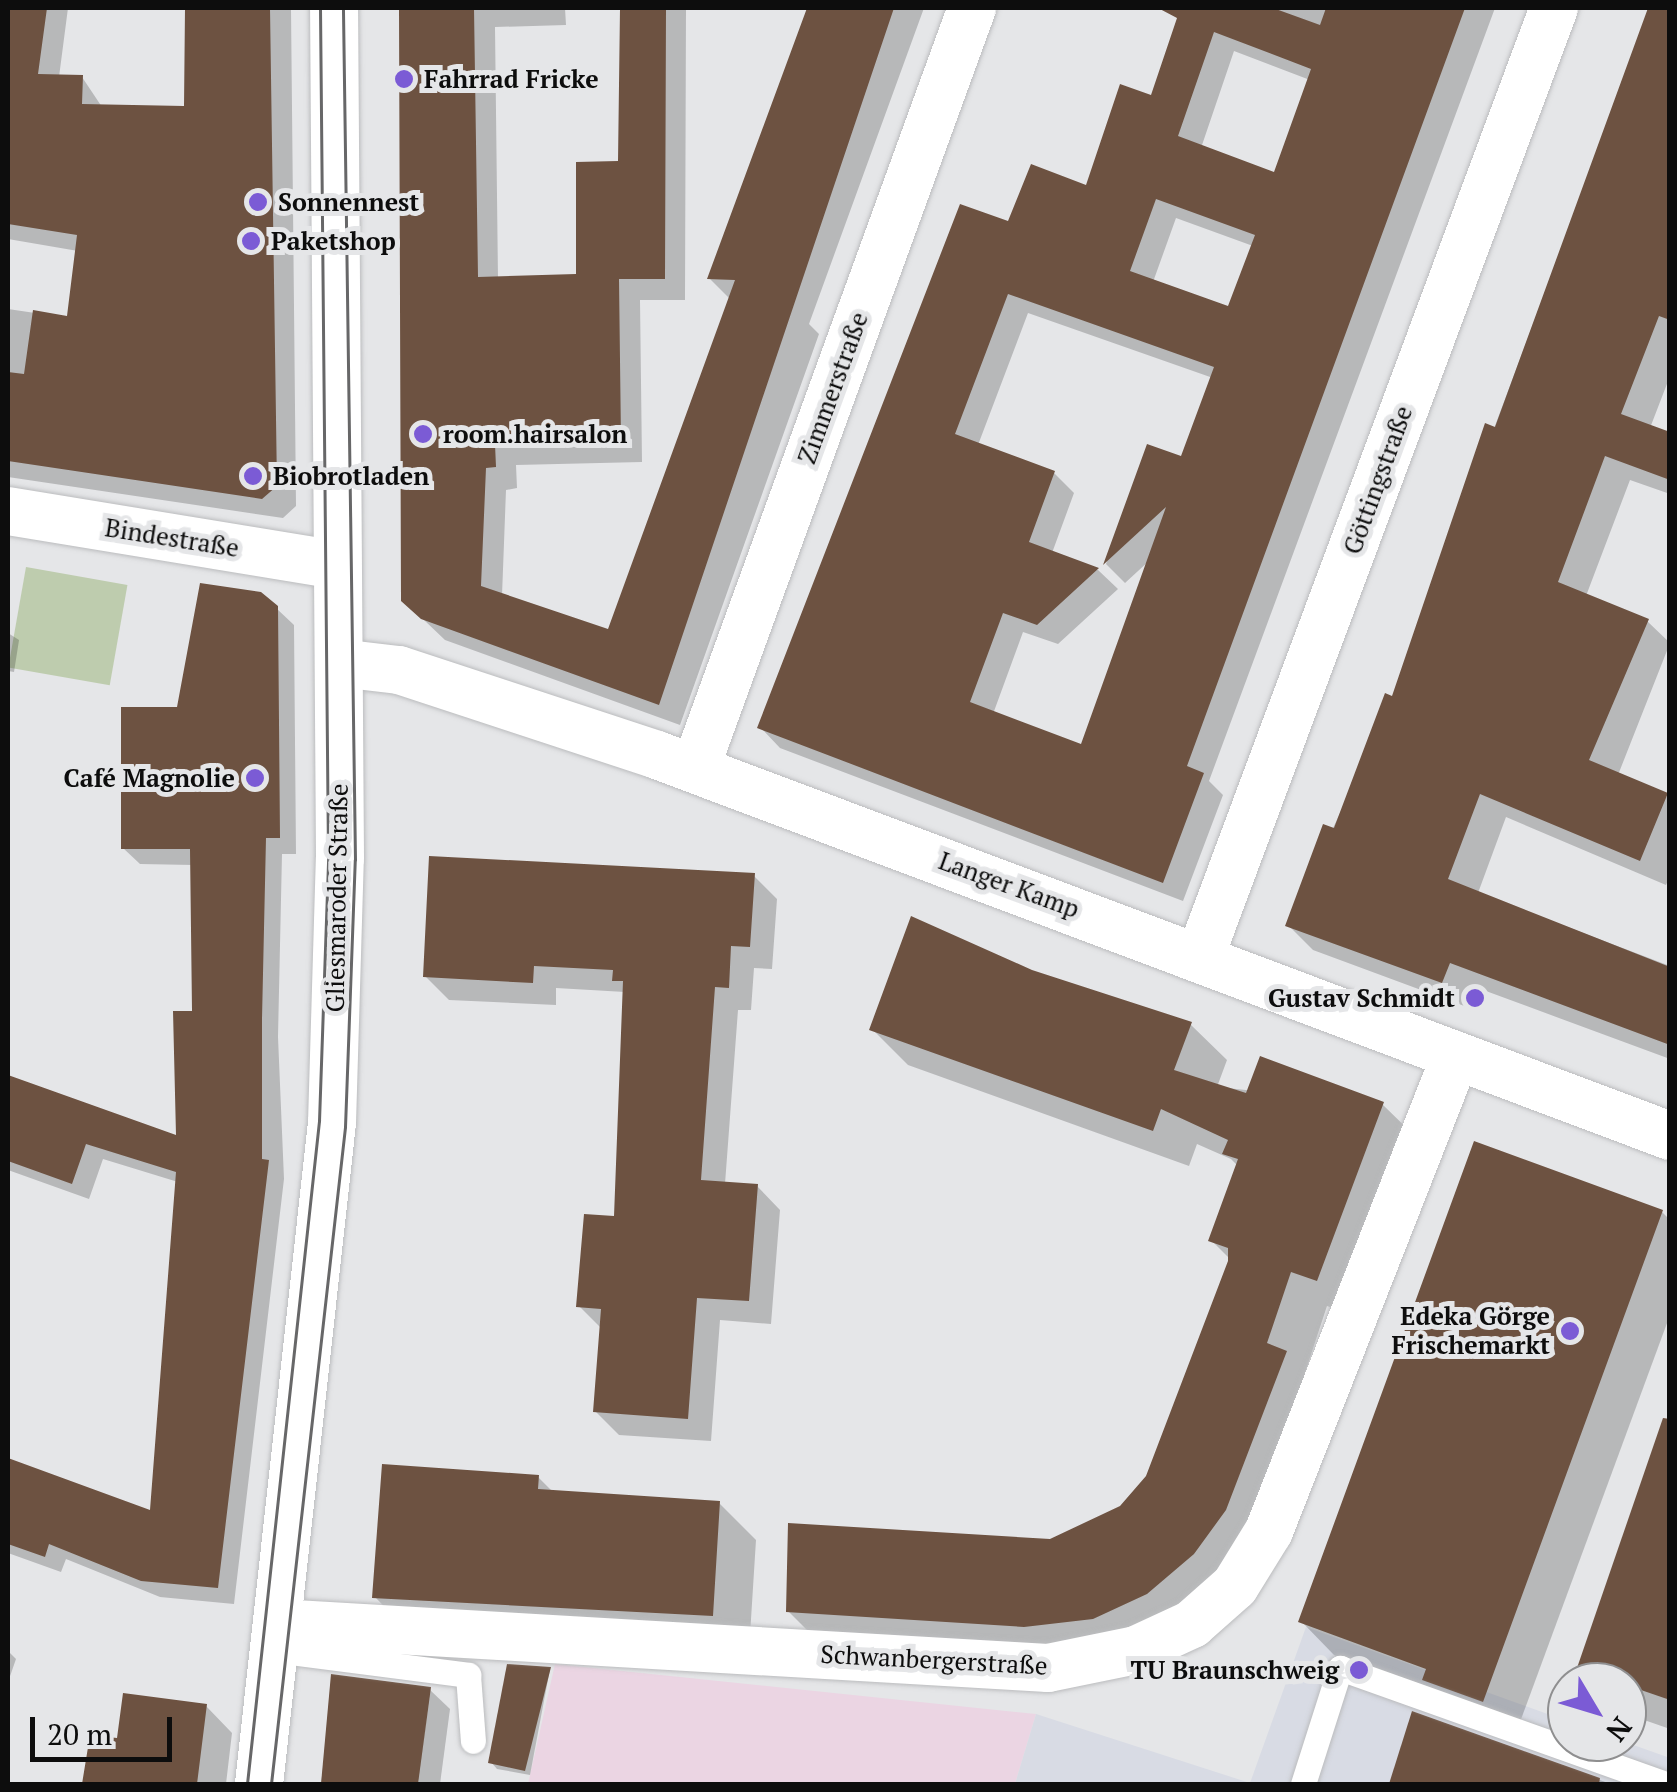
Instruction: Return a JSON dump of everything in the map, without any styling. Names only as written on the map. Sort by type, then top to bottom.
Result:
[{"type":"street","name":"Gliesmaroder Straße","points":[[259,1784],[332,1123],[338,663],[334,8]]},
{"type":"street","name":"Zimmerstraße","points":[[695,769],[972,8]]},
{"type":"street","name":"Göttingstraße","points":[[1202,954],[1554,8]]},
{"type":"street","name":"Bindestraße","points":[[8,511],[337,566]]},
{"type":"street","name":"Langer Kamp","points":[[338,663],[399,670],[695,769],[1202,954],[1456,1056],[1670,1136]]},
{"type":"street","name":"Schwanbergerstraße","points":[[276,1636],[1048,1668],[1136,1650],[1192,1624],[1235,1586],[1269,1531],[1456,1056]]},
{"type":"lane","points":[[276,1636],[468,1675],[473,1740]]},
{"type":"lane","points":[[1304,1784],[1340,1668],[1665,1784]]},
{"type":"shaded area","name":"TU Braunschweig","points":[[1306,1627],[1547,1714],[1547,1762],[1647,1762],[1647,1750],[1670,1758],[1669,1784],[1015,1784],[1036,1714],[1250,1783]]},
{"type":"shaded area","points":[[555,1664],[1036,1714],[1015,1784],[528,1784]]},
{"type":"green space","points":[[26,567],[127,585],[110,685],[8,667]]},
{"type":"building","points":[[8,8],[47,8],[38,74],[83,75],[82,104],[184,106],[185,8],[270,8],[277,486],[262,499],[8,461],[8,372],[24,374],[33,310],[67,316],[77,235],[8,224]]},
{"type":"building","points":[[399,8],[474,8],[478,277],[576,274],[576,162],[618,161],[620,8],[666,8],[665,279],[619,279],[621,441],[495,444],[496,467],[486,468],[481,586],[608,629],[735,280],[707,279],[807,8],[894,8],[659,705],[421,619],[401,601]]},
{"type":"building","points":[[1158,8],[1273,8],[1320,25],[1326,8],[1465,8],[1187,766],[1204,773],[1163,883],[757,728],[960,204],[1008,221],[1031,164],[1086,185],[1120,84],[1151,95],[1177,18]],"holes":[[[1214,32],[1311,69],[1274,172],[1178,136]],[[1156,199],[1255,235],[1228,306],[1130,271]],[[1008,294],[1214,367],[1181,456],[1147,444],[1103,565],[1166,507],[1081,744],[970,702],[1003,613],[1037,625],[1099,568],[1029,542],[1055,471],[955,434]]]},
{"type":"building","points":[[1648,8],[1670,8],[1670,320],[1659,316],[1621,414],[1670,432],[1670,480],[1605,456],[1558,582],[1649,619],[1589,760],[1668,793],[1640,861],[1480,794],[1448,879],[1670,967],[1670,1045],[1450,963],[1442,983],[1285,926],[1323,824],[1334,828],[1385,693],[1392,696],[1485,423],[1495,427]]},
{"type":"building","points":[[200,583],[261,592],[278,606],[280,838],[266,838],[262,1019],[262,1159],[269,1160],[218,1588],[141,1581],[49,1544],[45,1557],[8,1544],[8,1458],[150,1510],[176,1172],[86,1144],[72,1184],[8,1161],[8,1075],[176,1135],[173,1011],[192,1011],[190,849],[121,849],[121,707],[177,707]]},
{"type":"building","points":[[429,856],[755,873],[750,947],[731,946],[729,988],[715,987],[701,1180],[758,1184],[749,1301],[697,1298],[688,1419],[593,1412],[601,1309],[576,1307],[584,1214],[614,1216],[623,981],[612,981],[613,970],[534,966],[533,983],[423,977]]},
{"type":"building","points":[[911,916],[1032,970],[1192,1022],[1174,1070],[1246,1093],[1260,1056],[1384,1102],[1317,1281],[1291,1272],[1267,1343],[1287,1351],[1226,1510],[1194,1554],[1147,1594],[1093,1619],[1024,1627],[786,1612],[788,1523],[1050,1539],[1120,1506],[1146,1476],[1228,1261],[1228,1248],[1208,1241],[1238,1159],[1222,1154],[1228,1140],[1161,1109],[1153,1131],[869,1030]]},
{"type":"building","points":[[1474,1141],[1663,1210],[1483,1702],[1422,1680],[1426,1669],[1298,1622]]},
{"type":"building","points":[[1663,1418],[1670,1419],[1670,1700],[1647,1692],[1647,1662],[1579,1662]]},
{"type":"building","points":[[382,1464],[539,1475],[538,1489],[720,1501],[713,1616],[372,1598]]},
{"type":"building","points":[[507,1664],[551,1667],[525,1771],[488,1763]]},
{"type":"building","points":[[331,1674],[431,1687],[418,1784],[321,1784]]},
{"type":"building","points":[[123,1693],[207,1704],[197,1784],[82,1784],[90,1735],[117,1738]]},
{"type":"building","points":[[1412,1711],[1600,1778],[1599,1784],[1389,1784]]},
{"type":"tram line","points":[[247,1784],[319,1121],[328,857],[320,8]]},
{"type":"tram line","points":[[271,1784],[345,1127],[355,860],[343,8]]},
{"type":"place","name":"Fahrrad Fricke","points":[[404,79]]},
{"type":"place","name":"Sonnennest","points":[[258,202]]},
{"type":"place","name":"Paketshop","points":[[251,241]]},
{"type":"place","name":"room.hairsalon","points":[[423,434]]},
{"type":"place","name":"Biobrotladen","points":[[253,476]]},
{"type":"place","name":"Café Magnolie","points":[[255,778]]},
{"type":"place","name":"Gustav Schmidt","points":[[1475,998]]},
{"type":"place","name":"Edeka Görge Frischemarkt","points":[[1570,1331]]},
{"type":"place","name":"TU Braunschweig","points":[[1359,1670]]}]
